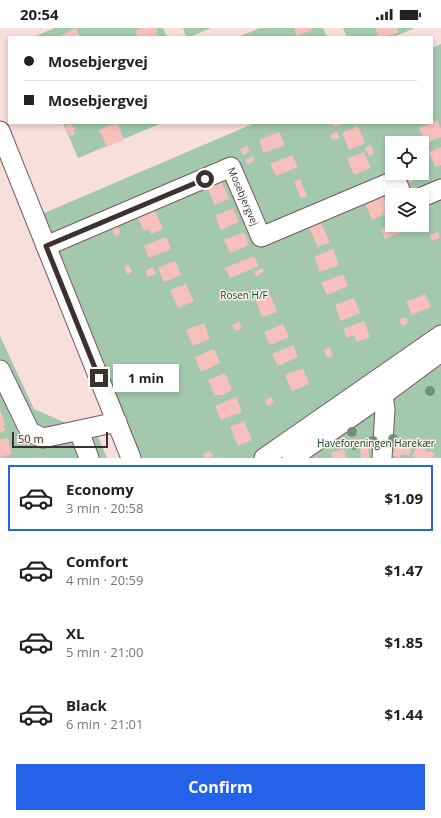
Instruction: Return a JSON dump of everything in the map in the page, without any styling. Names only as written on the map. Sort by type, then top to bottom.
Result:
[{"type":"street","points":[[0,131],[131,458]]},
{"type":"street","name":"Mosebjergvej","points":[[46,246],[231,168],[261,237],[396,180],[399,188]]},
{"type":"street","points":[[429,194],[441,189]]},
{"type":"street","points":[[264,458],[441,335]]},
{"type":"street","points":[[292,458],[380,397],[441,352]]},
{"type":"street","points":[[0,370],[30,432],[43,438],[116,422]]},
{"type":"street","points":[[380,397],[384,402],[386,409],[382,458]]},
{"type":"street","points":[[79,431],[89,458]]},
{"type":"green space","points":[[55,28],[163,28],[167,36],[35,36]]},
{"type":"green space","points":[[183,28],[211,28],[192,36],[186,36]]},
{"type":"green space","points":[[260,28],[323,28],[327,36],[240,36]]},
{"type":"green space","points":[[343,28],[415,28],[396,36],[347,36]]},
{"type":"green space","name":"Rosen H/F","points":[[441,44],[441,345],[280,458],[140,458],[42,214],[253,124],[433,124],[433,48]]},
{"type":"green space","points":[[63,124],[160,124],[78,158]]},
{"type":"green space","points":[[0,336],[34,409],[98,437],[107,458],[0,458]]},
{"type":"green space","name":"Haveforeningen Harekær","points":[[441,350],[441,458],[285,458]]},
{"type":"building","points":[[76,28],[80,36],[60,36]]},
{"type":"building","points":[[141,28],[156,28],[158,36],[138,36],[135,31]]},
{"type":"building","points":[[294,28],[311,28],[312,30],[297,36]]},
{"type":"building","points":[[397,28],[399,32],[389,36],[378,36],[375,29]]},
{"type":"building","points":[[437,120],[441,129],[441,137],[429,142],[429,136],[423,136],[419,128],[428,124],[433,124],[433,122]]},
{"type":"building","points":[[71,124],[75,129],[73,130],[75,134],[70,136],[65,128],[67,127],[66,125]]},
{"type":"building","points":[[117,124],[124,140],[107,147],[99,130]]},
{"type":"building","points":[[332,124],[342,124],[334,127]]},
{"type":"building","points":[[358,126],[365,143],[349,150],[342,133]]},
{"type":"building","points":[[279,132],[285,145],[264,153],[259,140]]},
{"type":"building","points":[[337,132],[340,138],[332,140],[330,135]]},
{"type":"building","points":[[371,145],[374,154],[369,156],[365,148]]},
{"type":"building","points":[[247,146],[250,152],[243,155],[240,149]]},
{"type":"building","points":[[441,147],[441,165],[435,167],[429,152]]},
{"type":"building","points":[[364,152],[371,168],[354,175],[347,159]]},
{"type":"building","points":[[292,155],[298,167],[276,176],[270,164]]},
{"type":"building","points":[[252,156],[255,161],[247,164],[245,160]]},
{"type":"building","points":[[300,179],[307,196],[301,198],[294,182]]},
{"type":"building","points":[[408,180],[414,180],[414,181],[409,183]]},
{"type":"building","points":[[222,182],[229,199],[215,205],[207,188]]},
{"type":"building","points":[[383,197],[385,201],[385,214],[372,220],[366,205]]},
{"type":"building","points":[[233,208],[239,222],[221,230],[215,216]]},
{"type":"building","points":[[155,211],[163,229],[151,234],[149,229],[144,231],[138,218]]},
{"type":"building","points":[[321,223],[330,242],[318,247],[309,228]]},
{"type":"building","points":[[118,227],[121,234],[115,236],[112,229]]},
{"type":"building","points":[[385,228],[385,232],[401,232],[385,239],[381,229]]},
{"type":"building","points":[[244,232],[249,245],[230,253],[224,240]]},
{"type":"building","points":[[438,232],[440,238],[432,241],[430,235]]},
{"type":"building","points":[[166,237],[171,249],[149,258],[144,246]]},
{"type":"building","points":[[333,249],[339,265],[320,272],[314,257]]},
{"type":"building","points":[[254,256],[259,266],[230,278],[225,268]]},
{"type":"building","points":[[175,261],[181,275],[164,282],[158,268]]},
{"type":"building","points":[[129,265],[132,272],[127,275],[124,267]]},
{"type":"building","points":[[153,267],[156,274],[148,277],[145,271]]},
{"type":"building","points":[[262,268],[264,272],[256,276],[254,272]]},
{"type":"building","points":[[343,274],[348,286],[327,295],[321,283]]},
{"type":"building","points":[[186,284],[194,301],[178,308],[170,290]]},
{"type":"building","points":[[425,294],[431,307],[412,315],[406,302]]},
{"type":"building","points":[[271,296],[277,312],[262,317],[256,301]]},
{"type":"building","points":[[354,298],[360,313],[341,321],[335,305]]},
{"type":"building","points":[[406,317],[408,323],[402,326],[399,320]]},
{"type":"building","points":[[364,321],[370,337],[357,342],[354,335],[347,338],[343,329]]},
{"type":"building","points":[[239,322],[242,328],[235,331],[232,325]]},
{"type":"building","points":[[204,323],[210,339],[193,346],[186,330]]},
{"type":"building","points":[[283,324],[289,337],[270,345],[264,332]]},
{"type":"building","points":[[293,345],[298,357],[278,366],[272,354]]},
{"type":"building","points":[[330,347],[333,356],[327,358],[324,350]]},
{"type":"building","points":[[214,349],[220,363],[201,372],[195,357]]},
{"type":"building","points":[[303,368],[309,384],[292,391],[285,375]]},
{"type":"building","points":[[225,373],[232,389],[230,390],[231,391],[220,396],[220,394],[215,396],[208,380]]},
{"type":"building","points":[[236,397],[242,412],[221,420],[215,406]]},
{"type":"building","points":[[271,397],[274,403],[267,406],[265,400]]},
{"type":"building","points":[[0,410],[5,425],[3,426],[6,430],[0,433]]},
{"type":"building","points":[[244,421],[252,440],[238,446],[230,427]]},
{"type":"building","points":[[8,438],[12,454],[0,457],[0,440]]},
{"type":"building","points":[[407,438],[412,439],[411,442],[414,443],[409,456],[401,454],[400,458],[393,456],[397,440],[406,442]]},
{"type":"building","points":[[363,439],[363,444],[368,443],[369,458],[361,458],[360,444],[355,444],[355,440]]},
{"type":"building","points":[[419,443],[426,446],[425,449],[429,452],[430,451],[435,454],[432,458],[416,458],[412,456]]},
{"type":"building","points":[[344,449],[346,458],[332,458],[331,453]]},
{"type":"building","points":[[210,451],[213,456],[205,458],[203,454]]},
{"type":"route","points":[[99,378],[46,246],[205,179]]}]
